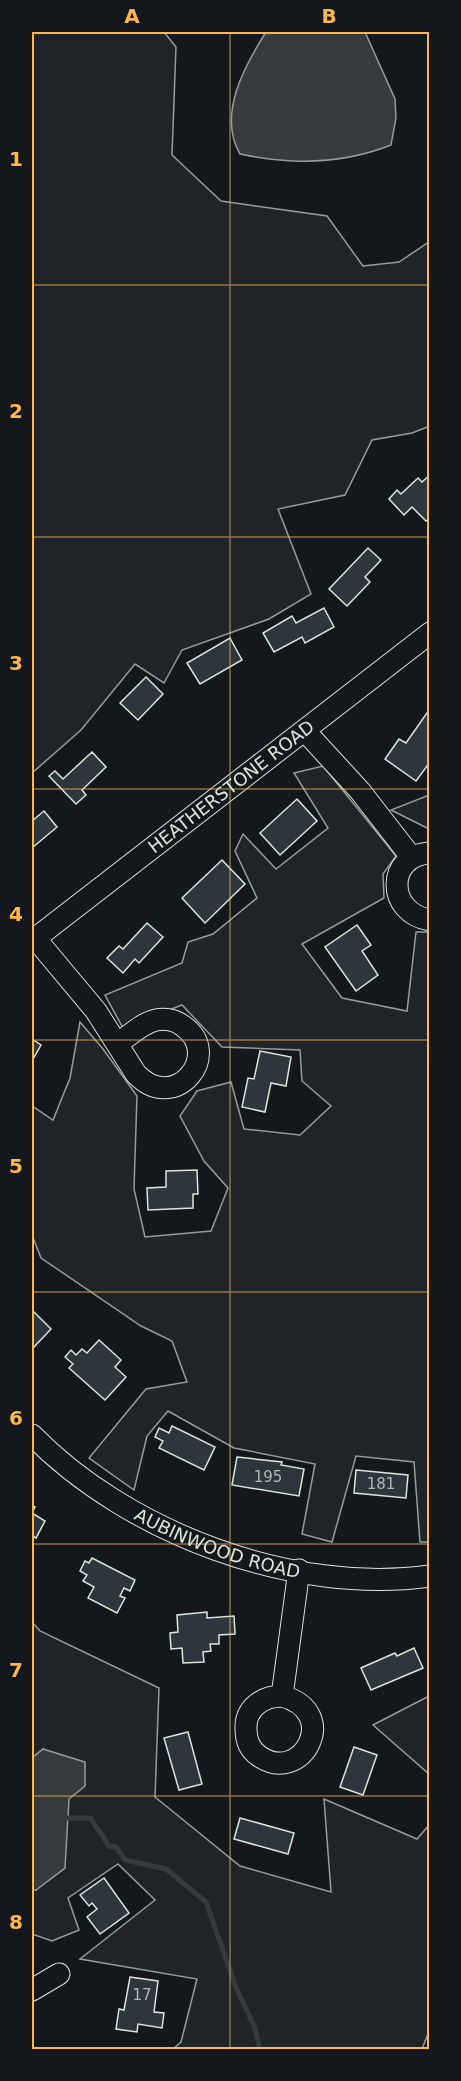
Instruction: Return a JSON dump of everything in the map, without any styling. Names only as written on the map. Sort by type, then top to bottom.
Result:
[{"type":"street","name":"HEATHERSTONE ROAD","points":[[33,939],[429,633]]},
{"type":"street","points":[[305,731],[421,855],[399,874],[398,895],[410,913],[429,920]]},
{"type":"street","points":[[33,939],[71,977],[117,1044]]},
{"type":"street","name":"AUBINWOOD ROAD","points":[[32,1435],[104,1495],[162,1528],[233,1554],[299,1570],[381,1580],[429,1576]]},
{"type":"street","points":[[282,1696],[299,1570]]},
{"type":"street","points":[[32,1990],[59,1974]]},
{"type":"shaded area","points":[[32,32],[164,32],[176,47],[172,155],[221,201],[327,216],[363,266],[399,262],[429,242],[430,426],[412,433],[372,440],[345,495],[278,509],[311,594],[269,619],[182,650],[164,683],[135,664],[81,730],[32,773]]},
{"type":"shaded area","points":[[266,32],[365,32],[395,99],[396,118],[391,145],[354,156],[317,161],[278,160],[240,154],[231,123],[236,91],[242,75]]},
{"type":"shaded area","points":[[323,766],[396,856],[383,874],[384,898],[302,944],[342,998],[407,1011],[416,932],[429,932],[429,1542],[420,1542],[414,1462],[356,1456],[332,1542],[302,1534],[315,1464],[234,1448],[168,1411],[147,1436],[134,1490],[89,1458],[146,1389],[187,1382],[172,1341],[141,1326],[41,1258],[32,1235],[32,1106],[53,1120],[70,1078],[80,1022],[137,1096],[134,1189],[145,1237],[211,1231],[228,1188],[204,1161],[180,1116],[197,1091],[231,1082],[244,1129],[300,1135],[331,1106],[302,1081],[300,1050],[222,1047],[182,1005],[123,1028],[105,995],[182,963],[188,942],[213,934],[257,898],[235,851],[243,834],[276,869],[328,828],[294,773]]},
{"type":"shaded area","points":[[429,795],[429,829],[391,810]]},
{"type":"shaded area","points":[[32,1622],[40,1631],[159,1688],[155,1797],[240,1866],[331,1892],[324,1799],[417,1839],[429,1825],[430,2029],[422,2049],[173,2049],[181,2042],[197,1979],[80,1959],[155,1900],[118,1864],[68,1898],[79,1930],[52,1941],[32,1934],[32,1890],[36,1890],[43,1749],[32,1758]]},
{"type":"shaded area","points":[[429,1696],[429,1774],[373,1725]]},
{"type":"shaded area","points":[[43,1749],[85,1762],[85,1786],[69,1799],[65,1868],[36,1890],[32,1890],[32,1758]]},
{"type":"building","points":[[430,475],[430,518],[426,521],[412,507],[404,515],[389,499],[397,490],[401,494],[418,478],[422,482]]},
{"type":"building","points":[[368,548],[381,560],[365,577],[370,582],[347,606],[329,589]]},
{"type":"building","points":[[324,608],[334,627],[305,643],[302,637],[274,652],[263,633],[292,616],[296,623]]},
{"type":"building","points":[[230,638],[242,660],[200,684],[187,663]]},
{"type":"building","points":[[146,677],[163,694],[138,720],[120,703]]},
{"type":"building","points":[[429,710],[430,762],[416,781],[385,759],[399,739],[406,743]]},
{"type":"building","points":[[92,752],[106,767],[82,790],[86,795],[76,804],[49,776],[55,771],[63,779]]},
{"type":"building","points":[[297,799],[317,821],[280,855],[260,833]]},
{"type":"building","points":[[44,811],[57,827],[32,848],[32,821]]},
{"type":"building","points":[[222,860],[245,884],[205,923],[182,898]]},
{"type":"building","points":[[147,923],[163,937],[139,963],[135,959],[123,973],[107,958],[119,946],[123,949]]},
{"type":"building","points":[[357,925],[371,945],[362,951],[378,975],[356,991],[325,947]]},
{"type":"building","points":[[32,1039],[41,1045],[32,1061]]},
{"type":"building","points":[[260,1051],[291,1057],[286,1086],[271,1083],[265,1112],[242,1107],[248,1078],[254,1079]]},
{"type":"building","points":[[197,1170],[198,1194],[193,1194],[193,1208],[148,1210],[147,1188],[166,1187],[166,1171]]},
{"type":"building","points":[[32,1310],[51,1329],[32,1349]]},
{"type":"building","points":[[99,1340],[121,1360],[115,1367],[126,1377],[105,1400],[69,1368],[73,1364],[65,1357],[71,1350],[76,1355],[82,1349],[87,1353]]},
{"type":"building","points":[[172,1426],[215,1447],[204,1470],[159,1448],[163,1441],[155,1437],[159,1428],[169,1433]]},
{"type":"building","points":[[237,1457],[282,1462],[281,1465],[304,1469],[299,1496],[232,1485]]},
{"type":"building","points":[[356,1470],[408,1475],[406,1498],[354,1493]]},
{"type":"building","points":[[32,1513],[45,1521],[36,1538],[32,1535]]},
{"type":"building","points":[[92,1558],[135,1580],[130,1591],[124,1588],[120,1596],[125,1598],[117,1613],[88,1598],[94,1587],[83,1581],[87,1575],[80,1571],[85,1561],[89,1563]]},
{"type":"building","points":[[207,1612],[207,1618],[234,1616],[235,1634],[219,1635],[219,1644],[210,1644],[211,1651],[203,1652],[204,1662],[183,1663],[182,1648],[171,1649],[170,1633],[178,1632],[177,1615]]},
{"type":"building","points":[[414,1648],[423,1668],[371,1690],[361,1668],[395,1653],[397,1656]]},
{"type":"building","points":[[188,1732],[202,1784],[179,1790],[164,1738]]},
{"type":"building","points":[[354,1747],[377,1755],[363,1795],[340,1787]]},
{"type":"building","points":[[240,1818],[294,1833],[288,1854],[234,1839]]},
{"type":"building","points":[[104,1878],[129,1913],[100,1934],[87,1917],[97,1909],[92,1903],[89,1906],[80,1895]]},
{"type":"building","points":[[130,1977],[158,1981],[154,2012],[164,2013],[162,2028],[138,2024],[137,2032],[116,2029],[119,2009],[124,2010]]},
{"type":"waterway","points":[[68,1818],[91,1818],[108,1846],[116,1847],[125,1860],[166,1869],[206,1902],[237,1990],[255,2028],[260,2050]]}]
